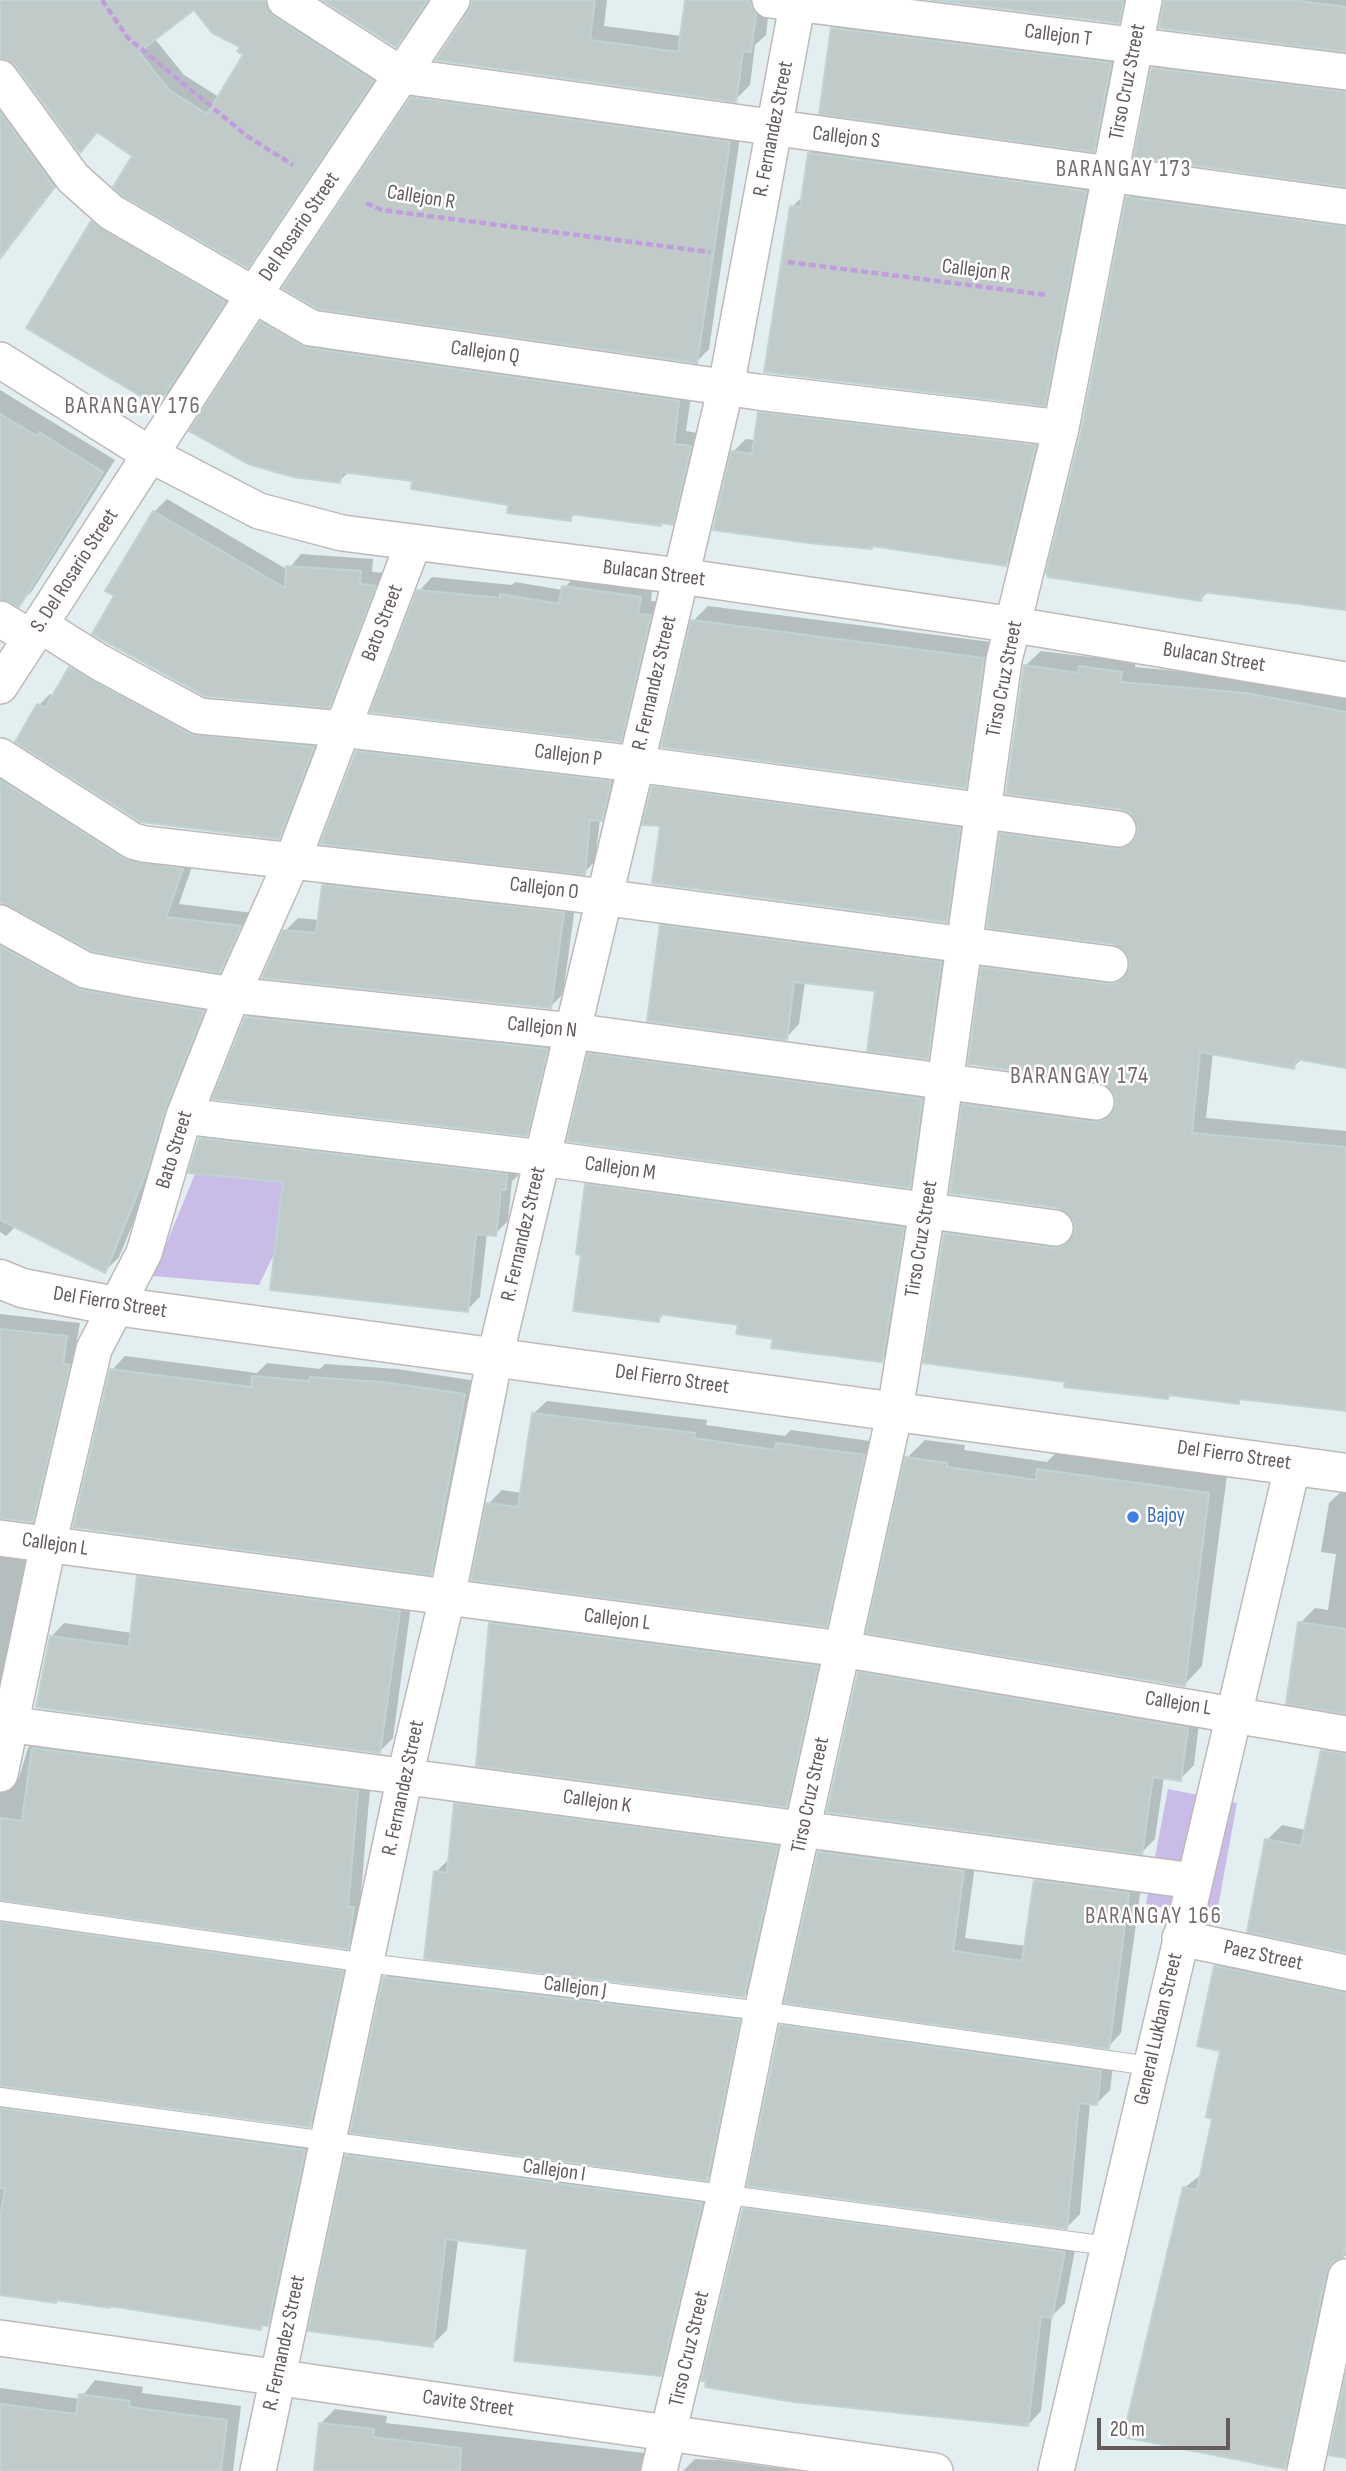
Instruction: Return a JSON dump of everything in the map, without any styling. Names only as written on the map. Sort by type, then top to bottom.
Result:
[{"type":"street","name":"Callejon S","points":[[285,0],[402,76],[1346,207]]},
{"type":"street","name":"Del Rosario Street","points":[[151,455],[255,293],[452,0]]},
{"type":"street","name":"Tirso Cruz Street","points":[[659,2471],[725,2195],[762,2011],[895,1410],[927,1212],[1004,660],[1015,625],[1061,428],[1143,0]]},
{"type":"street","name":"Callejon T","points":[[788,1],[1346,72]]},
{"type":"street","name":"R. Fernandez Street","points":[[258,2471],[405,1776],[447,1598],[495,1357],[726,387],[774,129],[788,1]]},
{"type":"street","name":"Callejon Q","points":[[0,78],[73,178],[111,212],[255,293],[311,328],[726,387],[1061,428]]},
{"type":"street","name":"Bulacan Street","points":[[0,360],[151,455],[259,511],[342,533],[680,576],[1015,625],[1346,680]]},
{"type":"street","name":"S. Del Rosario Street","points":[[0,686],[151,455]]},
{"type":"street","name":"Bato Street","points":[[0,1774],[6,1724],[94,1349],[144,1253],[184,1116],[232,995],[293,859],[413,544]]},
{"type":"street","name":"Callejon P","points":[[0,619],[35,631],[99,662],[199,716],[342,729],[636,764],[1118,829]]},
{"type":"street","name":"Callejon O","points":[[0,756],[133,841],[604,897],[1110,964]]},
{"type":"street","name":"Callejon N","points":[[0,923],[85,970],[232,995],[572,1031],[1096,1102]]},
{"type":"street","name":"Callejon M","points":[[184,1116],[542,1158],[1055,1228]]},
{"type":"street","name":"Del Fierro Street","points":[[0,1279],[22,1288],[115,1306],[1346,1473]]},
{"type":"street","name":"General Lukban Street","points":[[1056,2471],[1293,1464]]},
{"type":"street","name":"Callejon L","points":[[0,1538],[842,1649],[1346,1734]]},
{"type":"street","name":"Callejon K","points":[[6,1724],[1194,1881]]},
{"type":"street","name":"Paez Street","points":[[1180,1938],[1346,1973]]},
{"type":"street","points":[[1306,2471],[1346,2277]]},
{"type":"street","name":"Cavite Street","points":[[0,2338],[935,2471]]},
{"type":"lane","name":"Callejon J","points":[[0,1910],[366,1963],[762,2011],[1150,2066]]},
{"type":"lane","name":"Callejon I","points":[[0,2096],[1108,2246]]},
{"type":"path","name":"Callejon R","points":[[102,0],[128,38],[247,136],[328,187],[382,210],[722,254]]},
{"type":"path","name":"Callejon R","points":[[780,261],[1085,300]]},
{"type":"shaded area","points":[[209,1140],[322,1155],[259,1285],[153,1276]]},
{"type":"shaded area","points":[[1168,1789],[1237,1803],[1216,1918],[1146,1904]]},
{"type":"building","points":[[0,0],[265,0],[274,17],[373,81],[248,268],[123,196],[113,187],[132,156],[97,132],[80,153],[16,66],[0,58]],"holes":[[[194,10],[212,33],[240,47],[237,51],[243,55],[207,114],[169,90],[139,52]]]},
{"type":"building","points":[[322,0],[428,0],[396,47]]},
{"type":"building","points":[[472,0],[595,0],[590,40],[678,52],[685,0],[750,0],[756,14],[751,52],[743,51],[736,102],[436,60],[469,11]]},
{"type":"building","points":[[932,0],[1124,0],[1119,23]]},
{"type":"building","points":[[1164,0],[1291,0],[1346,7],[1346,52],[1159,28]]},
{"type":"building","points":[[831,28],[1111,63],[1094,152],[819,114]]},
{"type":"building","points":[[1151,68],[1346,92],[1346,187],[1134,157]]},
{"type":"building","points":[[411,97],[730,142],[697,363],[318,309],[282,288]]},
{"type":"building","points":[[0,112],[54,187],[0,258]]},
{"type":"building","points":[[808,153],[1086,191],[1045,406],[764,372],[790,206],[800,207]]},
{"type":"building","points":[[1126,197],[1346,227],[1346,610],[1203,592],[1201,601],[1048,577],[1046,572],[1081,432]]},
{"type":"building","points":[[91,221],[225,302],[157,406],[26,328]]},
{"type":"building","points":[[260,322],[308,348],[679,401],[674,444],[691,446],[673,525],[661,523],[661,526],[571,514],[571,521],[507,513],[508,505],[411,489],[412,481],[342,472],[340,483],[293,477],[248,464],[189,431]]},
{"type":"building","points":[[758,412],[1036,445],[1006,566],[872,546],[872,549],[809,543],[713,530],[731,451],[752,454]]},
{"type":"building","points":[[0,414],[37,436],[39,432],[103,472],[19,607],[0,599]]},
{"type":"building","points":[[153,511],[285,588],[286,566],[361,571],[360,584],[376,586],[329,708],[205,696],[92,634],[114,596],[105,591]]},
{"type":"building","points":[[562,586],[641,597],[638,614],[651,615],[621,742],[370,712],[417,590],[500,598],[500,594],[559,604]]},
{"type":"building","points":[[691,620],[984,658],[966,788],[661,747]]},
{"type":"building","points":[[1024,665],[1078,673],[1079,666],[1122,672],[1120,682],[1246,693],[1346,712],[1346,1068],[1296,1059],[1294,1069],[1200,1052],[1192,1133],[1346,1147],[1346,1411],[1239,1399],[1239,1404],[1169,1395],[1168,1399],[1064,1387],[1065,1382],[923,1363],[944,1233],[1053,1248],[1063,1246],[1075,1231],[1073,1220],[1058,1208],[950,1193],[962,1104],[1093,1122],[1104,1120],[1116,1105],[1114,1094],[1099,1082],[968,1064],[981,967],[1108,984],[1118,982],[1130,967],[1128,956],[1113,944],[987,928],[1000,833],[1116,849],[1133,842],[1138,831],[1131,814],[1121,809],[1006,794]]},
{"type":"building","points":[[69,667],[190,734],[314,747],[279,839],[141,822],[15,742],[37,704],[45,708]]},
{"type":"building","points":[[356,751],[611,781],[602,821],[590,820],[585,875],[320,844]]},
{"type":"building","points":[[0,780],[123,858],[183,869],[166,917],[241,926],[220,973],[92,951],[0,902]]},
{"type":"building","points":[[652,786],[960,828],[947,922],[652,883],[660,826],[642,825]]},
{"type":"building","points":[[322,885],[564,912],[551,1008],[262,978],[283,930],[316,933]]},
{"type":"building","points":[[660,925],[941,962],[928,1059],[867,1051],[875,991],[794,982],[787,1040],[647,1021]]},
{"type":"building","points":[[0,946],[81,990],[204,1011],[165,1109],[146,1173],[105,1273],[0,1220]]},
{"type":"building","points":[[245,1017],[548,1049],[527,1136],[212,1099]]},
{"type":"building","points":[[588,1053],[922,1099],[910,1188],[567,1141]]},
{"type":"building","points":[[199,1138],[507,1174],[506,1190],[501,1190],[496,1236],[476,1234],[468,1312],[270,1290],[283,1182],[188,1173]]},
{"type":"building","points":[[585,1184],[904,1228],[882,1362],[771,1348],[773,1339],[736,1334],[738,1325],[660,1314],[659,1322],[573,1311],[581,1255],[576,1254]]},
{"type":"building","points":[[0,1329],[67,1336],[63,1364],[70,1365],[33,1522],[0,1518]]},
{"type":"building","points":[[110,1369],[251,1387],[252,1376],[309,1381],[310,1377],[383,1382],[465,1394],[431,1575],[73,1527]]},
{"type":"building","points":[[532,1413],[695,1433],[694,1438],[775,1450],[776,1443],[865,1455],[827,1627],[471,1580],[486,1503],[518,1507]]},
{"type":"building","points":[[905,1457],[947,1463],[947,1467],[1036,1480],[1037,1469],[1209,1493],[1185,1686],[866,1633]]},
{"type":"building","points":[[137,1576],[400,1611],[380,1753],[36,1707],[50,1636],[129,1647]]},
{"type":"building","points":[[1298,1622],[1346,1629],[1346,1714],[1286,1704]]},
{"type":"building","points":[[489,1623],[818,1666],[787,1807],[476,1766]]},
{"type":"building","points":[[858,1672],[1188,1728],[1181,1781],[1153,1777],[1142,1854],[827,1812]]},
{"type":"building","points":[[32,1748],[358,1791],[348,1907],[354,1907],[348,1949],[0,1900],[0,1818],[22,1821]]},
{"type":"building","points":[[1321,1750],[1346,1754],[1346,1952],[1247,1932],[1265,1839],[1301,1846]]},
{"type":"building","points":[[454,1803],[778,1846],[744,1997],[424,1959],[434,1871],[447,1873]]},
{"type":"building","points":[[818,1852],[964,1871],[953,1951],[1022,1961],[1034,1880],[1129,1893],[1109,2049],[784,2003]]},
{"type":"building","points":[[0,1922],[343,1971],[310,2127],[0,2086]]},
{"type":"building","points":[[1214,1966],[1346,1993],[1346,2245],[1343,2258],[1332,2263],[1326,2273],[1285,2469],[1123,2437],[1183,2187],[1197,2190],[1212,2119],[1206,2117],[1220,2051],[1197,2046]]},
{"type":"building","points":[[383,1977],[740,2020],[707,2181],[350,2133]]},
{"type":"building","points":[[780,2025],[1101,2071],[1097,2105],[1079,2103],[1067,2229],[747,2186]]},
{"type":"building","points":[[0,2108],[305,2150],[268,2326],[262,2325],[261,2330],[110,2306],[56,2300],[56,2303],[0,2295],[0,2220],[5,2188],[0,2188]]},
{"type":"building","points":[[345,2155],[702,2203],[661,2376],[514,2361],[527,2249],[446,2239],[433,2347],[308,2331]]},
{"type":"building","points":[[743,2208],[1065,2252],[1052,2318],[1041,2316],[1028,2426],[794,2402],[705,2387],[706,2381],[701,2381]]},
{"type":"building","points":[[1346,2374],[1346,2458],[1329,2455]]},
{"type":"building","points":[[79,2394],[130,2401],[129,2407],[227,2420],[221,2471],[0,2471],[0,2404],[76,2414]]},
{"type":"building","points":[[319,2423],[374,2429],[373,2437],[461,2448],[460,2471],[314,2471]]},
{"type":"place","name":"Bajoy","points":[[1133,1517]]},
{"type":"district","name":"BARANGAY 173","points":[[1124,170]]},
{"type":"district","name":"BARANGAY 176","points":[[133,407]]},
{"type":"district","name":"BARANGAY 174","points":[[1080,1077]]},
{"type":"district","name":"BARANGAY 166","points":[[1154,1917]]}]
